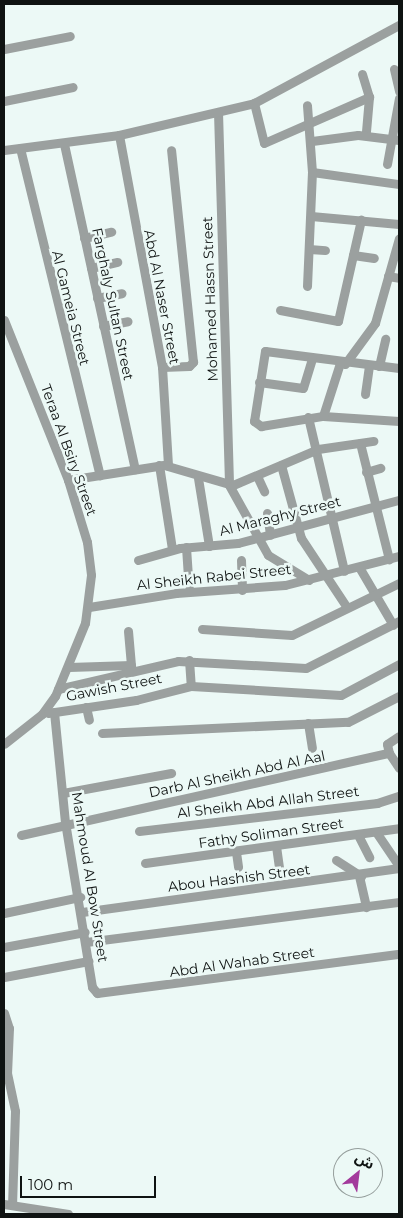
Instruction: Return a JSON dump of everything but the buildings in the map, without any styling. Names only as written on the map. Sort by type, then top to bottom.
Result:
[{"type":"street","points":[[4,150],[64,144],[119,135],[254,103],[399,25]]},
{"type":"street","points":[[4,49],[70,36]]},
{"type":"street","points":[[394,69],[399,91]]},
{"type":"street","points":[[362,74],[369,97],[366,135]]},
{"type":"street","points":[[4,101],[73,87]]},
{"type":"street","points":[[254,103],[264,143],[369,97]]},
{"type":"street","points":[[387,164],[395,139],[399,98]]},
{"type":"street","points":[[307,105],[312,141],[311,216],[307,286]]},
{"type":"street","name":"Mohamed Hassn Street","points":[[218,112],[229,485]]},
{"type":"street","name":"Abd Al Naser Street","points":[[119,135],[162,367],[164,466],[172,549]]},
{"type":"street","points":[[312,141],[366,135],[395,139]]},
{"type":"street","name":"Farghaly Sultan Street","points":[[64,144],[134,469]]},
{"type":"street","name":"Al Gameia Street","points":[[20,148],[100,475]]},
{"type":"street","points":[[162,367],[190,366],[193,362],[172,150]]},
{"type":"street","points":[[312,172],[399,184]]},
{"type":"street","points":[[311,216],[399,224]]},
{"type":"street","points":[[280,310],[338,321],[361,220]]},
{"type":"street","points":[[84,238],[111,232]]},
{"type":"street","points":[[323,416],[343,363],[375,323],[399,238]]},
{"type":"street","points":[[309,249],[325,250]]},
{"type":"street","points":[[353,255],[374,258]]},
{"type":"street","points":[[91,268],[117,262]]},
{"type":"street","points":[[388,276],[399,278]]},
{"type":"street","points":[[97,298],[122,293]]},
{"type":"street","name":"Teraa Al Bsiry Street","points":[[4,320],[68,480],[90,558],[89,607],[69,667],[42,714],[4,744]]},
{"type":"street","points":[[103,326],[128,321]]},
{"type":"street","points":[[379,366],[385,340]]},
{"type":"street","points":[[399,368],[343,363],[276,352],[263,353],[256,424],[323,416],[399,421]]},
{"type":"street","points":[[259,382],[303,388],[312,358]]},
{"type":"street","points":[[365,394],[369,366]]},
{"type":"street","points":[[308,418],[318,449],[344,571]]},
{"type":"street","points":[[68,480],[164,466],[198,478],[229,485],[257,476],[318,449],[373,441]]},
{"type":"street","points":[[360,443],[374,506],[389,559]]},
{"type":"street","points":[[282,464],[297,527],[324,576],[346,606]]},
{"type":"street","points":[[366,472],[380,468]]},
{"type":"street","points":[[257,476],[264,491]]},
{"type":"street","points":[[198,478],[209,546]]},
{"type":"street","points":[[229,485],[257,538],[273,559],[308,580]]},
{"type":"street","name":"Al Maraghy Street","points":[[138,560],[186,546],[209,546],[257,538],[399,500]]},
{"type":"street","points":[[267,513],[270,535]]},
{"type":"street","points":[[186,546],[189,592]]},
{"type":"street","name":"Al Sheikh Rabei Street","points":[[89,607],[189,592],[242,590],[308,580],[399,556]]},
{"type":"street","points":[[242,560],[242,590]]},
{"type":"street","points":[[58,689],[132,668],[189,660],[306,668],[396,623],[359,567]]},
{"type":"street","points":[[202,629],[287,636],[346,606],[399,583]]},
{"type":"street","points":[[128,631],[132,668]]},
{"type":"street","points":[[189,660],[192,686]]},
{"type":"street","name":"Gawish Street","points":[[42,714],[192,686],[336,696],[399,664]]},
{"type":"street","points":[[69,667],[132,668]]},
{"type":"street","points":[[102,734],[174,728],[355,720],[399,696]]},
{"type":"street","points":[[86,707],[89,720]]},
{"type":"street","name":"Mahmoud Al Bow Street","points":[[54,712],[65,822],[80,897],[92,987]]},
{"type":"street","points":[[308,723],[312,748]]},
{"type":"street","points":[[399,736],[387,744],[389,753],[399,768]]},
{"type":"street","name":"Darb Al Sheikh Abd Al Aal","points":[[21,835],[65,822],[185,801],[389,753]]},
{"type":"street","points":[[63,793],[171,773]]},
{"type":"street","name":"Al Sheikh Abd Allah Street","points":[[139,831],[377,804],[399,796]]},
{"type":"street","name":"Fathy Soliman Street","points":[[145,863],[236,852],[399,828]]},
{"type":"street","points":[[376,832],[399,867]]},
{"type":"street","points":[[358,835],[369,857]]},
{"type":"street","points":[[276,846],[279,868]]},
{"type":"street","points":[[236,852],[238,867]]},
{"type":"street","points":[[336,860],[360,876],[366,907]]},
{"type":"street","name":"Abou Hashish Street","points":[[82,912],[360,876],[399,867]]},
{"type":"street","points":[[4,913],[80,897]]},
{"type":"street","points":[[86,942],[399,902]]},
{"type":"street","points":[[4,947],[85,932]]},
{"type":"street","name":"Abd Al Wahab Street","points":[[92,987],[102,994],[399,954]]},
{"type":"street","points":[[4,977],[89,960]]},
{"type":"street","points":[[4,1013],[9,1028],[7,1073],[15,1111],[8,1204],[68,1214]]}]
